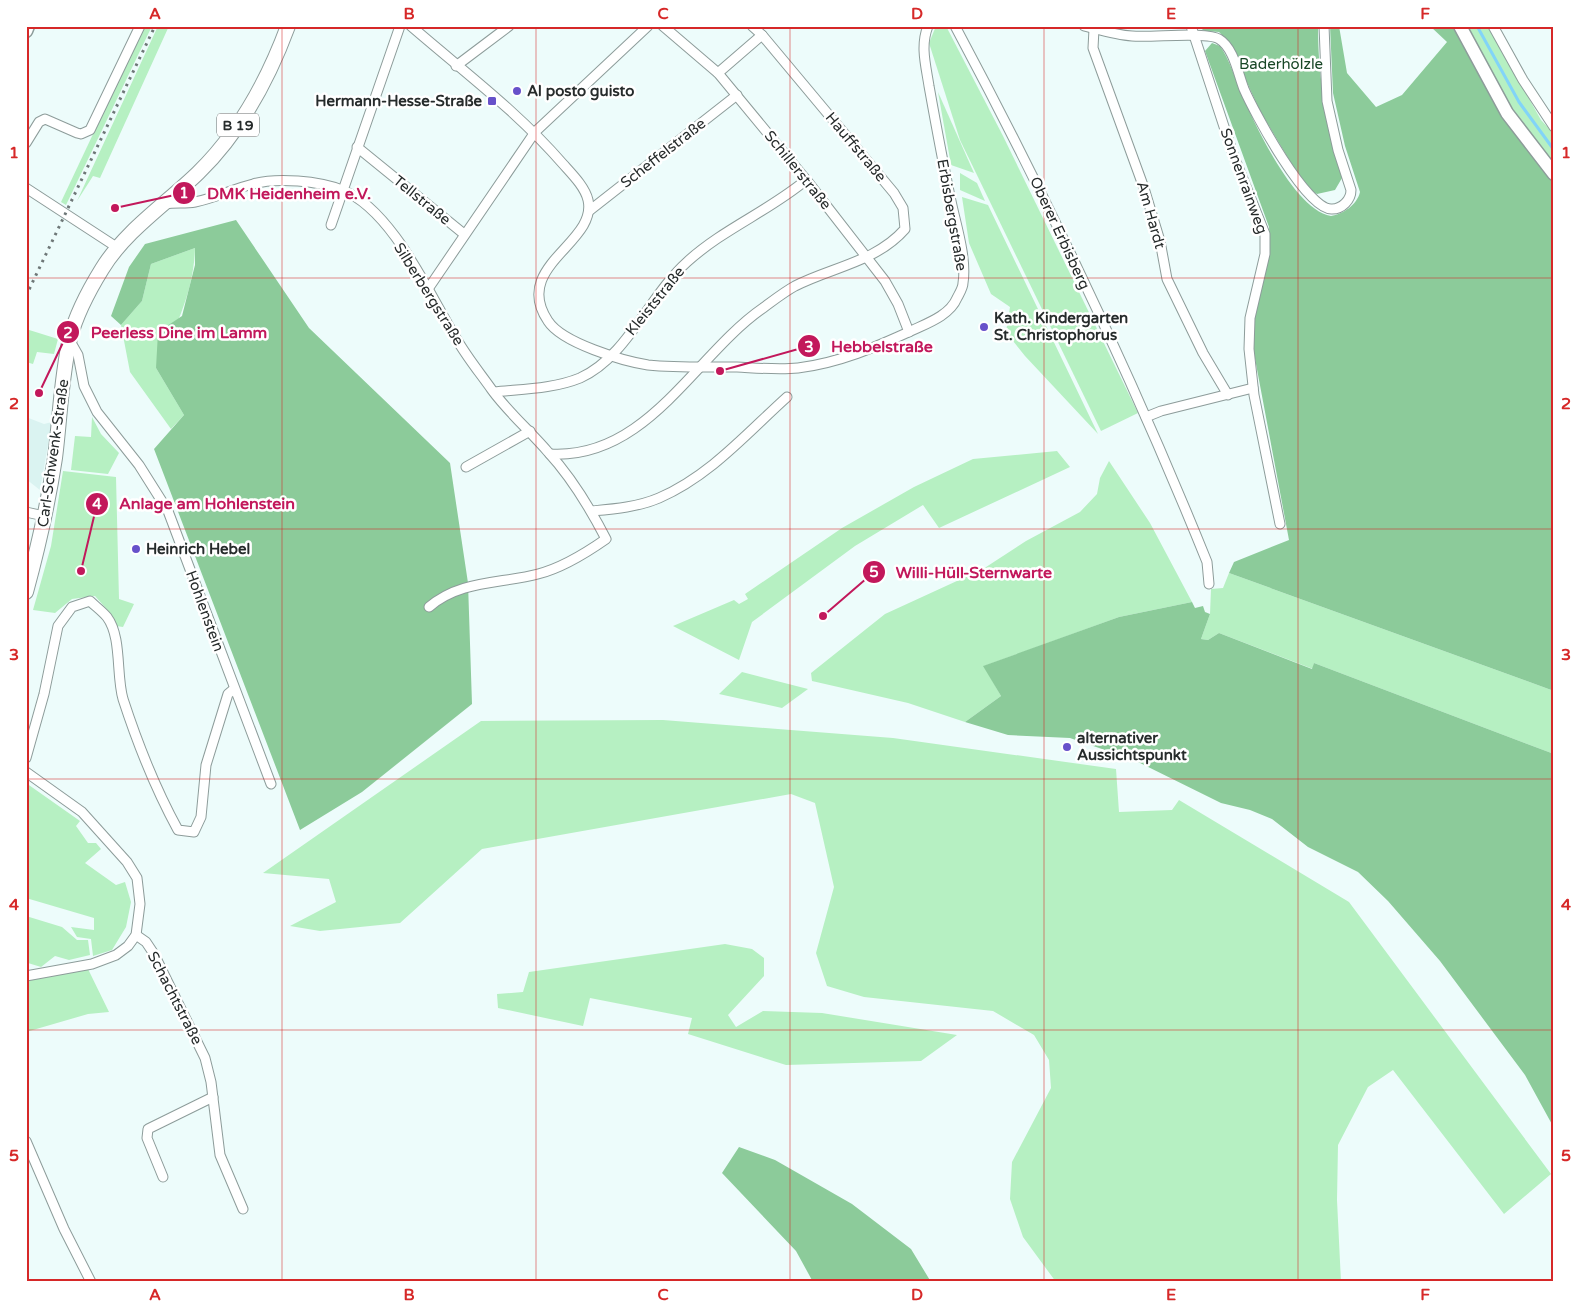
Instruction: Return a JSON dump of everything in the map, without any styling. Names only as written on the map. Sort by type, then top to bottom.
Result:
[{"type":"main road","points":[[26,31],[28,26]]},
{"type":"main road","name":"Carl-Schwenk-Straße","points":[[26,592],[39,548],[73,345],[88,295],[102,268],[118,248],[199,172],[232,133],[266,78],[288,26]]},
{"type":"main road","points":[[1460,26],[1507,113],[1554,174]]},
{"type":"street","points":[[26,143],[39,122],[45,119],[81,134],[90,130],[140,26]]},
{"type":"street","points":[[331,225],[342,199],[342,190],[400,26]]},
{"type":"street","points":[[411,26],[535,132],[576,179],[588,198],[589,211]]},
{"type":"street","points":[[456,66],[509,26]]},
{"type":"street","points":[[428,289],[535,132],[648,26]]},
{"type":"street","name":"Schillerstraße","points":[[663,26],[718,73],[806,180],[885,281],[898,304],[908,332]]},
{"type":"street","name":"Hauffstraße","points":[[550,454],[581,451],[615,440],[637,427],[661,407],[702,367],[714,350],[737,328],[795,286],[867,257],[893,243],[905,229],[903,208],[894,193],[762,35],[752,26]]},
{"type":"street","name":"Erbisbergstraße","points":[[589,211],[576,236],[548,269],[541,281],[538,295],[549,322],[562,334],[611,356],[647,365],[796,368],[837,360],[880,346],[936,320],[955,303],[963,284],[961,248],[938,141],[925,59],[924,40],[928,26]]},
{"type":"street","name":"Oberer Erbisberg","points":[[955,26],[1016,141],[1146,417],[1206,562],[1209,584]]},
{"type":"street","points":[[1084,26],[1133,36],[1212,36],[1226,44],[1258,118],[1295,177],[1314,202],[1324,208],[1334,209],[1349,199],[1351,190],[1338,150],[1327,101],[1324,26]]},
{"type":"street","name":"Sonnenrainweg","points":[[1191,26],[1233,154],[1265,234],[1265,254],[1249,328],[1253,388],[1280,524]]},
{"type":"street","points":[[1493,26],[1523,80],[1553,124]]},
{"type":"street","name":"Am Hardt","points":[[1094,29],[1093,48],[1147,198],[1160,241],[1167,279],[1194,335],[1228,395]]},
{"type":"street","points":[[718,73],[762,35]]},
{"type":"street","name":"Scheffelstraße","points":[[589,211],[737,95]]},
{"type":"street","name":"Tellstraße","points":[[358,147],[464,234]]},
{"type":"street","name":"Silberbergstraße","points":[[163,205],[176,202],[194,202],[274,180],[301,182],[342,190],[364,204],[379,218],[414,264],[457,340],[494,392],[550,454],[592,511],[606,539],[584,554],[539,574],[472,585],[451,592],[429,607]]},
{"type":"street","name":"Kleiststraße","points":[[494,392],[547,387],[579,378],[596,369],[611,356],[657,296],[687,262],[720,236],[786,197],[806,180]]},
{"type":"street","points":[[26,188],[118,248]]},
{"type":"street","name":"Hohlenstein","points":[[73,345],[84,386],[97,412],[139,465],[168,511],[271,784]]},
{"type":"street","points":[[1146,417],[1161,411],[1253,388]]},
{"type":"street","points":[[592,511],[626,507],[658,498],[699,475],[736,445],[787,397]]},
{"type":"street","points":[[466,467],[530,431]]},
{"type":"street","points":[[26,512],[44,516]]},
{"type":"street","points":[[26,758],[44,694],[58,626],[72,606],[90,601],[108,618],[115,640],[122,696],[140,750],[161,798],[178,830],[194,832],[201,817],[206,765],[228,694],[234,689]]},
{"type":"street","points":[[26,772],[82,812],[131,867],[140,890],[140,918],[136,935],[123,950],[108,959],[92,964],[26,976]]},
{"type":"street","name":"Schachtstraße","points":[[136,935],[146,942],[154,954],[202,1049],[208,1068],[213,1097],[220,1155],[243,1210]]},
{"type":"street","points":[[164,1177],[147,1138],[148,1129],[213,1097]]},
{"type":"street","points":[[26,1141],[64,1229],[91,1282]]},
{"type":"shaded area","points":[[26,417],[44,424],[52,422],[40,490],[26,479]]},
{"type":"green space","points":[[144,26],[152,26],[66,205],[61,202]]},
{"type":"green space","points":[[158,26],[169,26],[100,178],[93,176],[77,201]]},
{"type":"green space","points":[[936,26],[946,26],[1003,136],[1138,413],[1101,431],[960,140],[929,43]]},
{"type":"green space","name":"Baderhölzle","points":[[1196,26],[1318,26],[1318,46],[1324,103],[1342,178],[1335,190],[1317,194],[1312,191],[1294,168],[1260,111],[1228,41],[1219,32],[1205,31]]},
{"type":"green space","points":[[1330,26],[1339,26],[1347,73],[1376,107],[1402,95],[1447,42],[1430,26],[1452,26],[1491,97],[1554,180],[1554,691],[1229,573],[1234,562],[1289,540],[1253,348],[1253,317],[1270,248],[1269,227],[1205,51],[1212,43],[1220,46],[1224,51],[1257,127],[1278,165],[1304,199],[1317,210],[1331,216],[1349,208],[1356,201],[1360,192],[1345,146],[1333,93]]},
{"type":"green space","points":[[1467,26],[1488,26],[1541,120],[1554,134],[1554,165],[1512,111]]},
{"type":"green space","points":[[938,92],[974,173],[951,165]]},
{"type":"green space","points":[[960,173],[977,183],[985,201],[960,190]]},
{"type":"green space","points":[[962,197],[988,205],[1098,434],[1025,356],[1006,332],[1010,307],[991,294],[969,243]]},
{"type":"green space","points":[[236,220],[309,328],[450,463],[468,583],[472,704],[362,792],[300,830],[154,449],[184,415],[156,368],[158,332],[182,316],[195,265],[195,248],[151,264],[142,301],[121,325],[111,316],[129,267],[145,244]]},
{"type":"green space","points":[[195,248],[194,264],[187,295],[176,325],[156,368],[184,415],[171,429],[130,372],[121,325],[142,301],[151,264]]},
{"type":"green space","points":[[26,329],[58,339],[54,354],[37,352],[33,364],[26,362]]},
{"type":"green space","points":[[92,417],[101,434],[119,453],[108,474],[71,470],[75,436],[91,437]]},
{"type":"green space","points":[[1057,451],[1070,467],[939,528],[923,505],[855,546],[752,622],[739,660],[673,626],[734,600],[739,604],[748,599],[745,594],[842,528],[914,487],[973,459]]},
{"type":"green space","points":[[1109,461],[1150,523],[1192,602],[1119,617],[984,666],[1001,696],[965,722],[908,703],[812,681],[811,673],[885,614],[983,569],[1026,541],[1080,512],[1097,494],[1100,478]]},
{"type":"green space","points":[[63,471],[116,477],[119,599],[134,604],[123,627],[116,626],[111,614],[95,596],[72,599],[55,613],[33,610],[51,546]]},
{"type":"green space","points":[[1229,573],[1554,691],[1554,754],[1314,663],[1313,669],[1219,633],[1208,640],[1201,639],[1210,614],[1211,589],[1223,588]]},
{"type":"green space","points":[[1192,602],[1195,608],[1203,606],[1205,612],[1210,614],[1201,639],[1208,640],[1219,633],[1312,669],[1314,663],[1554,754],[1554,1128],[1525,1075],[1440,961],[1388,901],[1358,872],[1308,847],[1272,819],[1250,810],[1221,803],[1134,760],[1070,738],[1008,735],[965,722],[1001,696],[983,666],[1119,617]]},
{"type":"green space","points":[[742,672],[808,689],[782,708],[719,694]]},
{"type":"green space","points":[[663,720],[893,738],[1116,769],[1119,812],[1172,810],[1179,800],[1349,902],[1551,1174],[1504,1214],[1393,1070],[1368,1087],[1338,1145],[1337,1200],[1341,1282],[1056,1282],[1023,1237],[1010,1199],[1012,1162],[1051,1088],[1049,1060],[1034,1035],[993,1011],[864,997],[827,986],[816,953],[834,887],[815,803],[791,794],[482,849],[400,923],[320,931],[290,926],[336,902],[329,879],[263,873],[481,721]]},
{"type":"green space","points":[[26,783],[80,821],[76,826],[88,843],[96,843],[101,849],[85,863],[116,885],[125,882],[131,902],[126,927],[112,950],[93,956],[91,939],[77,937],[71,927],[94,930],[94,918],[26,898]]},
{"type":"green space","points":[[26,916],[62,927],[77,940],[88,940],[90,955],[69,960],[55,956],[41,967],[28,963]]},
{"type":"green space","points":[[725,944],[752,949],[764,958],[764,976],[728,1015],[736,1027],[763,1011],[822,1013],[957,1035],[921,1061],[786,1065],[688,1034],[692,1018],[590,998],[583,1026],[498,1008],[497,994],[523,992],[529,972]]},
{"type":"green space","points":[[88,969],[109,1012],[88,1014],[26,1032],[26,981]]},
{"type":"green space","points":[[739,1147],[775,1160],[852,1204],[911,1249],[931,1282],[813,1282],[796,1251],[722,1173]]},
{"type":"waterway","points":[[1477,26],[1519,102],[1554,150]]},
{"type":"railway","points":[[26,296],[155,26]]},
{"type":"place","name":"Al posto guisto","points":[[517,91]]},
{"type":"place","name":"Hermann-Hesse-Straße","points":[[492,101]]},
{"type":"place","name":"DMK Heidenheim e.V.","points":[[115,208]]},
{"type":"place","name":"Kath. Kindergarten St. Christophorus","points":[[984,327]]},
{"type":"place","name":"Hebbelstraße","points":[[720,371]]},
{"type":"place","name":"Peerless Dine im Lamm","points":[[39,393]]},
{"type":"place","name":"Heinrich Hebel","points":[[136,549]]},
{"type":"place","name":"Anlage am Hohlenstein","points":[[81,571]]},
{"type":"place","name":"Willi-Hüll-Sternwarte","points":[[823,616]]},
{"type":"place","name":"alternativer Aussichtspunkt","points":[[1067,747]]}]
